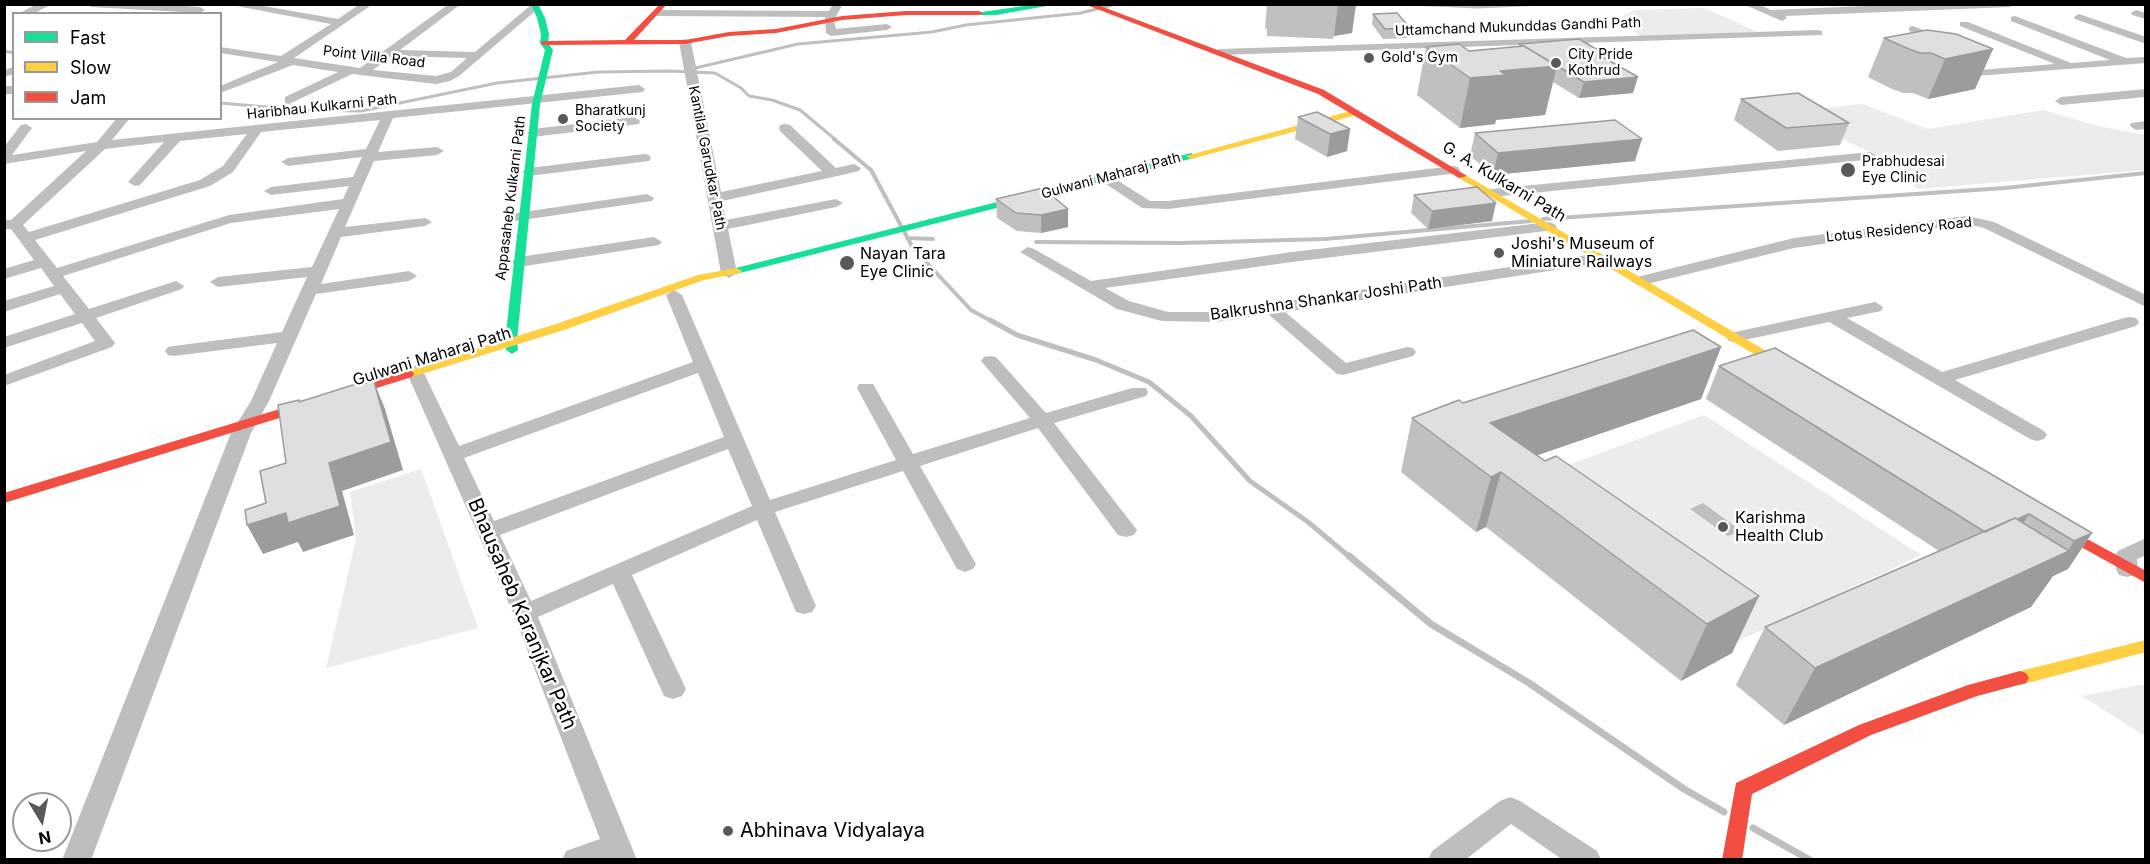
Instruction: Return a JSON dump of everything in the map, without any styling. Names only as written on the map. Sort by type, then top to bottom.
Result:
[{"type":"street","points":[[28,12],[48,4]]},
{"type":"street","points":[[91,4],[195,12],[213,4]]},
{"type":"street","points":[[231,4],[339,22]]},
{"type":"street","points":[[222,89],[287,61],[339,22],[368,4]]},
{"type":"street","points":[[289,100],[356,71],[389,53],[456,4]]},
{"type":"street","points":[[627,43],[660,9],[895,13],[1055,4]]},
{"type":"street","points":[[1748,4],[1769,13],[2010,4]]},
{"type":"street","points":[[81,12],[100,5]]},
{"type":"street","name":"G. A. Kulkarni Path","points":[[1088,5],[1303,83],[1808,381]]},
{"type":"street","points":[[535,6],[543,26],[545,45],[685,42],[729,33],[776,31],[833,13]]},
{"type":"street","name":"Point Villa Road","points":[[222,50],[356,71],[446,78],[478,55],[535,6]]},
{"type":"street","points":[[833,13],[831,33],[887,27]]},
{"type":"street","name":"Uttamchand Mukunddas Gandhi Path","points":[[1219,52],[1818,33],[1769,13]]},
{"type":"street","points":[[2079,17],[2145,41]]},
{"type":"street","points":[[2014,19],[2126,62]]},
{"type":"street","points":[[1964,24],[2070,66]]},
{"type":"street","points":[[1913,29],[1955,45]]},
{"type":"street","name":"Kantilal Garudkar Path","points":[[685,42],[729,273]]},
{"type":"street","name":"Appasaheb Kulkarni Path","points":[[512,345],[524,216],[522,172],[530,101],[538,66],[537,51],[545,45]]},
{"type":"street","points":[[222,56],[234,52]]},
{"type":"street","points":[[389,53],[478,55]]},
{"type":"street","points":[[1980,74],[2145,60]]},
{"type":"street","points":[[1998,62],[2019,70]]},
{"type":"street","name":"Haribhau Kulkarni Path","points":[[4,158],[100,145],[639,89]]},
{"type":"street","points":[[2061,101],[2145,93]]},
{"type":"street","name":"Appasaheb Kulkarni Path","points":[[522,172],[533,133],[530,101]]},
{"type":"street","name":"Gulwani Maharaj Path","points":[[512,345],[702,277],[729,273],[1354,112]]},
{"type":"street","points":[[76,860],[243,428],[260,401],[388,115]]},
{"type":"street","points":[[4,381],[106,343],[26,238],[10,224],[100,145],[122,120]]},
{"type":"street","points":[[533,133],[634,121]]},
{"type":"street","points":[[4,158],[26,128]]},
{"type":"street","points":[[785,128],[833,173]]},
{"type":"street","points":[[26,238],[205,183],[228,168],[256,130]]},
{"type":"street","points":[[135,182],[175,138]]},
{"type":"street","points":[[288,162],[438,151]]},
{"type":"street","points":[[1492,193],[1870,156]]},
{"type":"street","points":[[522,172],[644,158]]},
{"type":"street","points":[[715,198],[854,168]]},
{"type":"street","points":[[1104,178],[1146,205],[1168,205],[1453,170]]},
{"type":"street","points":[[271,191],[358,181]]},
{"type":"street","points":[[509,218],[647,198]]},
{"type":"street","points":[[4,274],[49,268],[229,219],[348,203]]},
{"type":"street","points":[[720,226],[836,203]]},
{"type":"street","name":"Lotus Residency Road","points":[[1639,281],[1794,243],[1967,220],[1989,225],[2145,302]]},
{"type":"street","points":[[335,233],[425,222]]},
{"type":"street","points":[[1088,286],[1292,257],[1549,227]]},
{"type":"street","points":[[519,262],[654,242]]},
{"type":"street","name":"Balkrushna Shankar Joshi Path","points":[[1028,252],[1123,305],[1168,316],[1217,317],[1600,258]]},
{"type":"street","points":[[218,282],[318,271]]},
{"type":"street","name":"Gulwani Maharaj Path","points":[[4,498],[417,375],[493,346],[512,345],[674,295],[729,273]]},
{"type":"street","points":[[310,290],[409,276]]},
{"type":"street","points":[[4,343],[176,285]]},
{"type":"street","points":[[4,307],[64,288]]},
{"type":"street","points":[[674,295],[804,606]]},
{"type":"street","points":[[1735,337],[1875,307]]},
{"type":"street","points":[[1271,309],[1343,370],[1407,352]]},
{"type":"street","points":[[1831,316],[2037,435]]},
{"type":"street","points":[[1940,379],[2130,322]]},
{"type":"street","points":[[174,351],[289,336]]},
{"type":"street","points":[[990,360],[1042,420],[1126,530]]},
{"type":"street","points":[[453,455],[704,365]]},
{"type":"street","name":"Bhausaheb Karanjkar Path","points":[[417,375],[525,613],[620,853]]},
{"type":"street","points":[[866,388],[965,564]]},
{"type":"street","points":[[525,613],[763,509],[1042,420],[1139,392]]},
{"type":"street","name":"Gulwani Maharaj Path","points":[[4,508],[243,428]]},
{"type":"street","points":[[487,532],[734,440]]},
{"type":"street","points":[[2044,521],[2135,574]]},
{"type":"street","points":[[2145,545],[2126,556],[2135,574],[2145,585]]},
{"type":"street","points":[[619,572],[673,689]]},
{"type":"street","points":[[1732,857],[1743,789],[1865,730],[1974,690],[2145,646]]},
{"type":"street","points":[[1442,860],[1510,809],[1587,860]]},
{"type":"street","points":[[576,860],[620,853]]},
{"type":"shaded area","points":[[1704,8],[1758,32],[1642,37],[1616,20],[1634,10]]},
{"type":"shaded area","points":[[1863,104],[1928,129],[2043,110],[2098,126],[2145,135],[2145,170],[1918,189],[1868,151],[1784,112]]},
{"type":"shaded area","points":[[1704,415],[1921,555],[1736,642],[1530,479]]},
{"type":"shaded area","points":[[421,469],[478,628],[326,668],[356,539],[350,492]]},
{"type":"shaded area","points":[[1703,503],[1741,531],[1728,536],[1690,509]]},
{"type":"shaded area","points":[[2145,684],[2145,736],[2082,696]]},
{"type":"building","points":[[1397,13],[1410,28],[1385,29],[1373,14]]},
{"type":"building","points":[[1927,30],[1956,34],[1993,49],[1945,59],[1931,53],[1920,53],[1884,38]]},
{"type":"building","points":[[1579,39],[1608,56],[1603,57],[1638,77],[1584,82],[1519,44]]},
{"type":"building","points":[[1459,44],[1469,51],[1524,46],[1557,66],[1500,71],[1506,75],[1470,78],[1426,47]]},
{"type":"building","points":[[1798,93],[1849,123],[1786,128],[1741,99]]},
{"type":"building","points":[[1317,112],[1350,129],[1330,134],[1298,117]]},
{"type":"building","points":[[1615,120],[1642,139],[1498,153],[1475,133]]},
{"type":"building","points":[[1477,187],[1496,203],[1432,211],[1414,195]]},
{"type":"building","points":[[1043,188],[1068,209],[1041,215],[1016,213],[996,199]]},
{"type":"building","points":[[1693,330],[1721,347],[1490,423],[1545,461],[1556,456],[1759,596],[1707,624],[1501,472],[1491,477],[1412,418],[1459,400],[1463,403]]},
{"type":"building","points":[[1775,348],[2092,533],[2074,541],[2029,514],[1985,532],[1719,366]]},
{"type":"building","points":[[374,382],[391,442],[329,463],[340,506],[288,523],[286,513],[247,525],[245,510],[266,503],[260,471],[286,463],[278,405],[299,400],[299,402],[353,385]]},
{"type":"building","points":[[2015,518],[2069,551],[1815,668],[1765,627]]},
{"type":"waterway","points":[[691,69],[798,44],[932,32],[966,25],[1081,13],[1116,4]]},
{"type":"waterway","points":[[1412,4],[1477,7],[1546,4]]},
{"type":"waterway","points":[[4,51],[12,53]]},
{"type":"waterway","points":[[222,103],[302,110],[361,111],[497,83],[598,72],[669,71]]},
{"type":"waterway","points":[[669,71],[715,73],[741,88],[749,96],[772,100],[800,110],[836,140]]},
{"type":"waterway","points":[[834,139],[871,170],[908,238]]},
{"type":"waterway","points":[[1543,219],[2005,188],[2146,173]]},
{"type":"waterway","points":[[1036,242],[1182,243],[1325,239],[1531,221]]},
{"type":"waterway","points":[[908,238],[933,239]]},
{"type":"waterway","points":[[908,238],[913,248],[971,310],[993,322]]},
{"type":"waterway","points":[[990,320],[1017,335],[1096,360],[1149,382],[1191,416],[1250,481],[1308,522],[1351,558]]},
{"type":"waterway","points":[[1349,556],[1431,624],[1529,683],[1684,789],[1724,812]]},
{"type":"waterway","points":[[1753,828],[1810,860]]},
{"type":"traffic: fast","points":[[512,350],[511,341],[536,104],[549,50],[544,43],[545,34],[541,18],[534,4]]},
{"type":"traffic: fast","points":[[979,13],[996,13],[1055,4]]},
{"type":"traffic: fast","points":[[736,271],[1191,156]]},
{"type":"traffic: slow","points":[[1191,156],[1354,113]]},
{"type":"traffic: slow","points":[[1462,176],[1793,372]]},
{"type":"traffic: slow","points":[[408,374],[560,327],[702,277],[736,271]]},
{"type":"traffic: slow","points":[[2020,678],[2146,646]]},
{"type":"traffic: jam","points":[[627,43],[664,4]]},
{"type":"traffic: jam","points":[[1087,4],[1321,92],[1462,176]]},
{"type":"traffic: jam","points":[[544,43],[685,42],[729,34],[776,31],[842,18],[906,13],[979,13]]},
{"type":"traffic: jam","points":[[4,498],[408,374]]},
{"type":"traffic: jam","points":[[2052,525],[2146,578]]},
{"type":"traffic: jam","points":[[1732,860],[1743,789],[1865,730],[1974,690],[2020,678]]},
{"type":"place","name":"Gold's Gym","points":[[1369,58]]},
{"type":"place","name":"City Pride Kothrud","points":[[1556,63]]},
{"type":"place","name":"Bharatkunj Society","points":[[563,119]]},
{"type":"place","name":"Prabhudesai Eye Clinic","points":[[1848,170]]},
{"type":"place","name":"Joshi's Museum of Miniature Railways","points":[[1499,253]]},
{"type":"place","name":"Nayan Tara Eye Clinic","points":[[847,263]]},
{"type":"place","name":"Karishma Health Club","points":[[1723,527]]},
{"type":"place","name":"Abhinava Vidyalaya","points":[[728,831]]}]
